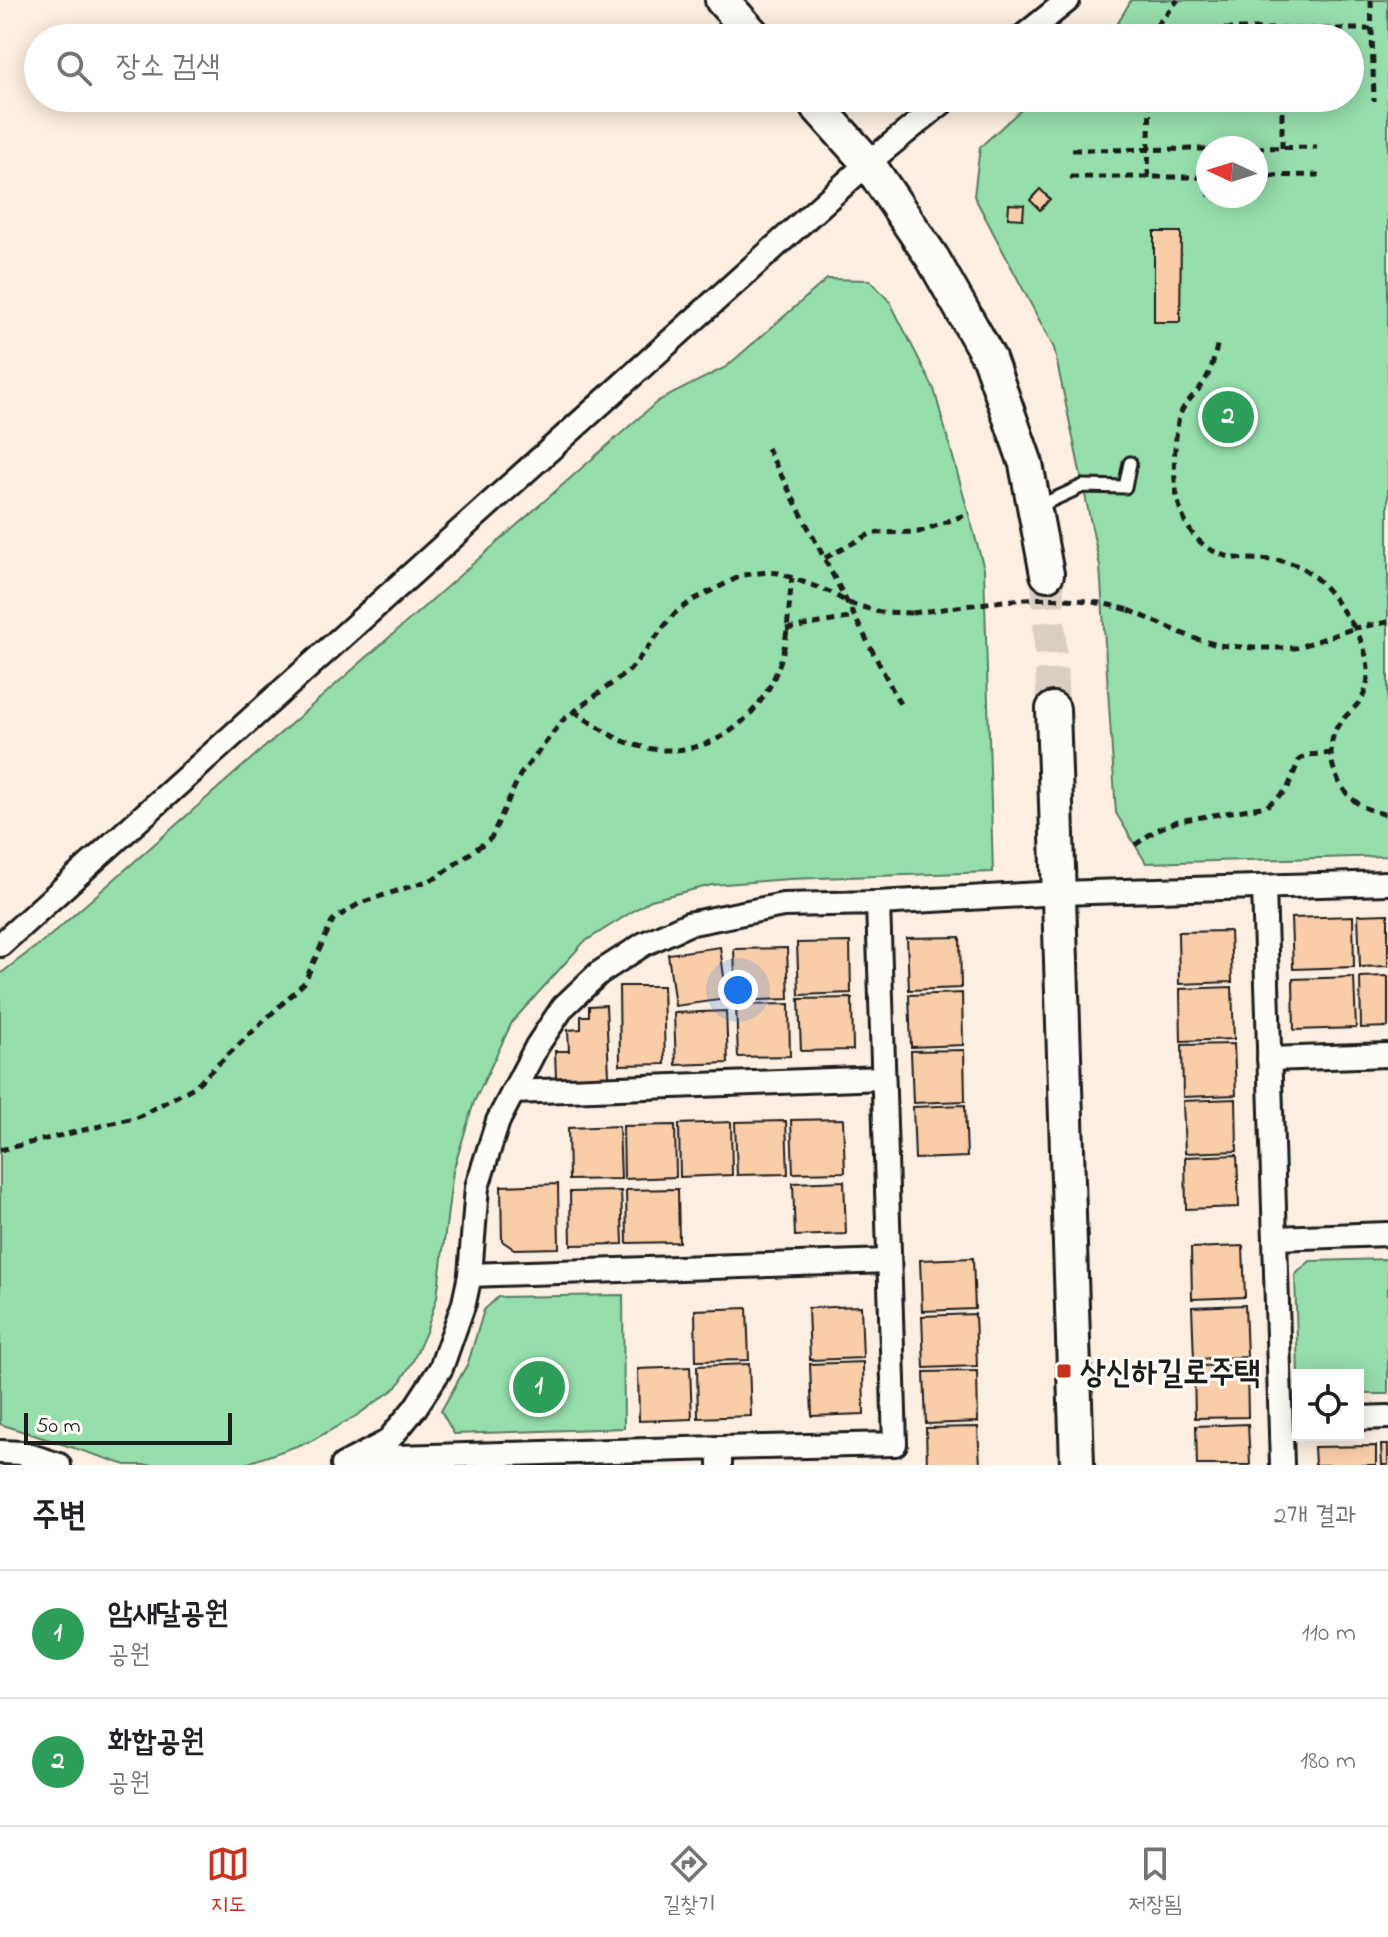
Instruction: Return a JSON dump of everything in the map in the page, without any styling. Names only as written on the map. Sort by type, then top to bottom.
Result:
[{"type":"street","points":[[722,0],[743,24]]},
{"type":"street","points":[[1038,24],[1068,0]]},
{"type":"street","points":[[822,112],[868,163],[933,259],[989,358],[1026,464],[1047,574]]},
{"type":"street","points":[[0,945],[868,163],[931,112]]},
{"type":"street","points":[[1053,709],[1077,1465]]},
{"type":"street","points":[[350,1462],[387,1442],[415,1408],[441,1368],[464,1303],[470,1275],[477,1187],[498,1121],[513,1092],[563,1007],[599,973],[644,944],[688,924],[783,905],[1388,883]]},
{"type":"street","points":[[1264,887],[1275,1238],[1289,1420],[1282,1465]]},
{"type":"street","points":[[350,1462],[720,1456],[895,1444],[878,903]]},
{"type":"street","points":[[1269,1059],[1388,1055]]},
{"type":"street","points":[[513,1092],[883,1078]]},
{"type":"street","points":[[1275,1238],[1388,1234]]},
{"type":"street","points":[[470,1275],[889,1261]]},
{"type":"street","points":[[1364,1418],[1388,1417]]},
{"type":"street","points":[[0,1452],[22,1453],[59,1465]]},
{"type":"lane","points":[[1035,508],[1083,486],[1125,487],[1130,463]]},
{"type":"path","points":[[1158,24],[1178,0]]},
{"type":"path","points":[[1371,0],[1374,101]]},
{"type":"path","points":[[1364,29],[1371,29]]},
{"type":"path","points":[[1148,178],[1150,112]]},
{"type":"path","points":[[1282,112],[1282,148]]},
{"type":"path","points":[[1268,148],[1317,147]]},
{"type":"path","points":[[1072,150],[1196,149]]},
{"type":"path","points":[[1268,176],[1319,175]]},
{"type":"path","points":[[1070,177],[1196,177]]},
{"type":"path","points":[[1218,341],[1213,364],[1204,383],[1189,398],[1178,419],[1176,495],[1185,523],[1194,536],[1215,552],[1236,558],[1278,559],[1303,568],[1355,628],[1364,646],[1367,687],[1359,705],[1336,728],[1332,741],[1336,777],[1356,803],[1388,815]]},
{"type":"path","points":[[767,448],[901,706]]},
{"type":"path","points":[[825,558],[872,533],[919,532],[970,513]]},
{"type":"path","points":[[0,1150],[138,1117],[194,1087],[304,983],[333,920],[360,903],[436,878],[491,838],[520,775],[564,719],[630,670],[674,614],[731,580],[756,572],[779,573],[830,592],[848,603],[880,612],[912,613],[1003,599],[1038,597],[1098,601],[1129,610],[1193,638],[1218,645],[1253,648],[1296,648],[1355,628],[1388,622]]},
{"type":"path","points":[[574,711],[626,742],[651,748],[694,748],[735,731],[757,707],[778,670],[784,648],[792,578]]},
{"type":"path","points":[[786,629],[855,617]]},
{"type":"path","points":[[1135,845],[1156,830],[1178,821],[1267,806],[1287,790],[1299,760],[1307,755],[1332,753]]},
{"type":"green space","points":[[1131,0],[1388,0],[1388,856],[1146,863],[1116,813],[1100,566],[1054,348],[974,196],[980,147],[1019,112],[1364,112],[1364,24],[1117,24]]},
{"type":"green space","points":[[827,279],[870,280],[890,302],[934,389],[984,569],[993,872],[789,879],[712,885],[651,900],[584,942],[512,1022],[474,1102],[453,1171],[437,1297],[426,1332],[397,1387],[356,1416],[311,1441],[242,1465],[126,1465],[0,1424],[0,974],[51,935],[658,401],[726,367]]},
{"type":"green space","points":[[1388,1259],[1388,1394],[1364,1394],[1364,1369],[1298,1369],[1295,1275],[1310,1261]]},
{"type":"green space","points":[[623,1295],[624,1428],[454,1434],[441,1411],[468,1363],[484,1310],[498,1297]]},
{"type":"building","points":[[1040,189],[1050,199],[1040,210],[1030,200]]},
{"type":"building","points":[[1009,204],[1024,205],[1023,219],[1008,218]]},
{"type":"building","points":[[1154,232],[1181,232],[1180,322],[1154,322]]},
{"type":"building","points":[[1388,914],[1388,966],[1360,967],[1358,915]]},
{"type":"building","points":[[1353,916],[1354,967],[1293,969],[1291,918]]},
{"type":"building","points":[[1230,931],[1232,982],[1179,984],[1178,932]]},
{"type":"building","points":[[960,937],[961,988],[909,990],[907,938]]},
{"type":"building","points":[[850,942],[851,993],[799,995],[797,943]]},
{"type":"building","points":[[720,947],[727,999],[675,1006],[668,954]]},
{"type":"building","points":[[787,948],[789,999],[736,1001],[734,949]]},
{"type":"building","points":[[1388,976],[1388,1027],[1361,1028],[1360,977]]},
{"type":"building","points":[[1354,977],[1356,1028],[1294,1030],[1293,979]]},
{"type":"building","points":[[619,986],[663,986],[665,1064],[620,1065]]},
{"type":"building","points":[[1232,987],[1234,1039],[1181,1041],[1180,989]]},
{"type":"building","points":[[962,993],[963,1045],[911,1047],[909,995]]},
{"type":"building","points":[[852,998],[853,1050],[801,1051],[799,999]]},
{"type":"building","points":[[789,1004],[790,1056],[738,1057],[736,1005]]},
{"type":"building","points":[[606,1005],[609,1076],[556,1078],[555,1051],[569,1051],[568,1030],[581,1029],[581,1016],[589,1016],[589,1006]]},
{"type":"building","points":[[726,1011],[728,1063],[676,1065],[674,1013]]},
{"type":"building","points":[[1234,1044],[1236,1095],[1183,1097],[1182,1045]]},
{"type":"building","points":[[964,1050],[965,1101],[913,1103],[911,1051]]},
{"type":"building","points":[[1236,1099],[1237,1151],[1185,1153],[1183,1101]]},
{"type":"building","points":[[965,1105],[967,1157],[915,1159],[913,1107]]},
{"type":"building","points":[[843,1119],[845,1172],[793,1173],[791,1120]]},
{"type":"building","points":[[786,1121],[788,1174],[737,1175],[735,1122]]},
{"type":"building","points":[[731,1122],[732,1175],[680,1177],[679,1124]]},
{"type":"building","points":[[675,1125],[676,1177],[624,1179],[623,1126]]},
{"type":"building","points":[[619,1126],[621,1179],[569,1180],[568,1128]]},
{"type":"building","points":[[1237,1155],[1239,1207],[1186,1209],[1185,1157]]},
{"type":"building","points":[[844,1181],[846,1234],[795,1236],[793,1183]]},
{"type":"building","points":[[558,1184],[559,1248],[514,1249],[502,1241],[501,1186]]},
{"type":"building","points":[[678,1189],[679,1242],[627,1243],[626,1190]]},
{"type":"building","points":[[621,1191],[623,1244],[571,1245],[570,1192]]},
{"type":"building","points":[[1243,1246],[1245,1297],[1192,1299],[1191,1248]]},
{"type":"building","points":[[973,1258],[975,1309],[922,1311],[920,1260]]},
{"type":"building","points":[[1245,1305],[1247,1357],[1194,1359],[1192,1307]]},
{"type":"building","points":[[861,1306],[863,1358],[810,1360],[808,1308]]},
{"type":"building","points":[[747,1308],[749,1360],[696,1361],[695,1310]]},
{"type":"building","points":[[975,1314],[977,1366],[924,1368],[922,1316]]},
{"type":"building","points":[[863,1362],[864,1414],[812,1416],[810,1364]]},
{"type":"building","points":[[749,1364],[751,1416],[698,1418],[697,1366]]},
{"type":"building","points":[[1247,1365],[1248,1417],[1195,1418],[1194,1366]]},
{"type":"building","points":[[690,1367],[692,1419],[639,1421],[638,1369]]},
{"type":"building","points":[[977,1371],[978,1422],[926,1424],[924,1372]]},
{"type":"building","points":[[1248,1424],[1250,1465],[1197,1465],[1196,1426]]},
{"type":"building","points":[[978,1427],[980,1465],[927,1465],[926,1428]]},
{"type":"building","points":[[1381,1445],[1388,1445],[1388,1465],[1382,1465]]},
{"type":"building","points":[[1376,1446],[1376,1465],[1315,1465],[1314,1447]]},
{"type":"tunnel","points":[[1047,574],[1053,709]]},
{"type":"place","name":"화합공원","points":[[1228,417]]},
{"type":"place","name":"상신하길로주택","points":[[1064,1371]]},
{"type":"place","name":"암새달공원","points":[[539,1387]]}]
